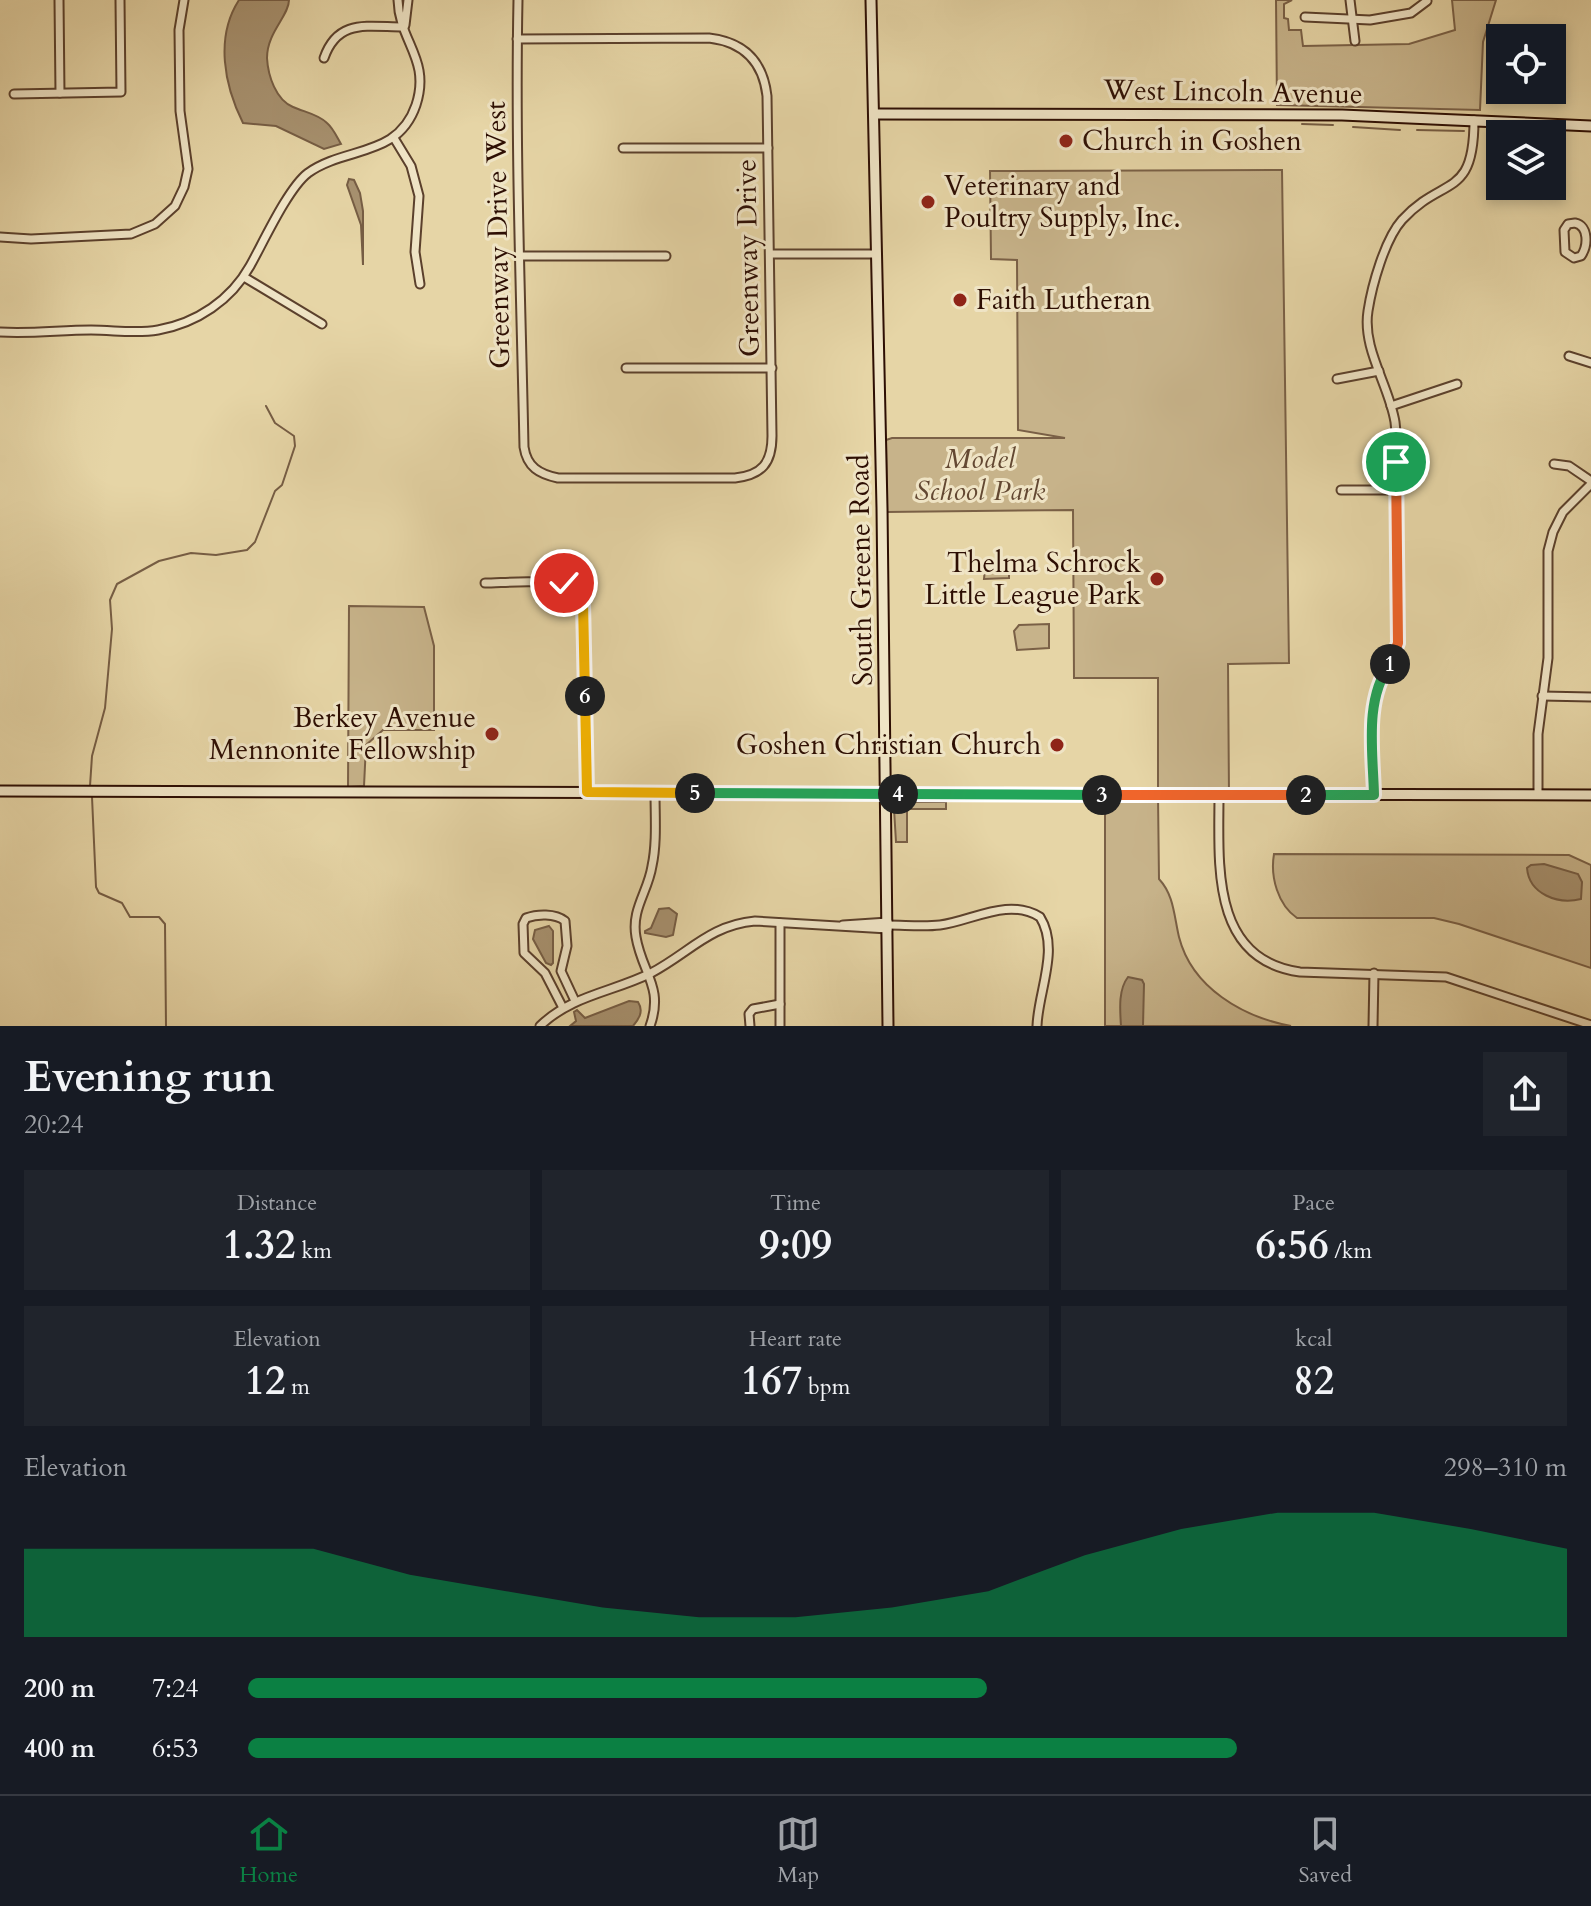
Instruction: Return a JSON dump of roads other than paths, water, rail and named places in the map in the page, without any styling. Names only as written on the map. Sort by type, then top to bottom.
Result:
[{"type":"street","points":[[59,0],[60,93]]},
{"type":"street","points":[[14,94],[121,92],[120,0]]},
{"type":"street","points":[[0,237],[131,234],[155,224],[175,206],[188,169],[180,111],[179,30],[184,0]]},
{"type":"street","points":[[0,332],[157,330],[190,321],[229,294],[244,277],[302,178],[319,167],[394,138],[408,123],[421,83],[418,60],[398,12],[398,0]]},
{"type":"street","points":[[404,27],[408,0]]},
{"type":"street","name":"Greenway Drive West","points":[[518,0],[524,447],[532,467],[546,476],[558,478],[735,478],[752,475],[764,468]]},
{"type":"street","name":"South Greene Road","points":[[871,0],[888,1026]]},
{"type":"street","points":[[1350,0],[1355,41]]},
{"type":"street","points":[[1305,17],[1352,20],[1406,15],[1427,1]]},
{"type":"street","points":[[324,58],[329,44],[350,28],[404,27]]},
{"type":"street","name":"Greenway Drive","points":[[517,39],[709,38],[730,42],[746,52],[758,65],[766,85],[772,368],[772,452],[764,468]]},
{"type":"street","name":"West Lincoln Avenue","points":[[874,114],[1256,113],[1591,126]]},
{"type":"street","points":[[1374,795],[1374,694],[1381,676],[1394,658],[1398,643],[1395,426],[1368,338],[1370,300],[1388,242],[1406,216],[1464,175],[1472,157],[1474,120]]},
{"type":"street","points":[[394,138],[411,166],[419,196],[415,252],[420,284]]},
{"type":"street","points":[[623,148],[768,148]]},
{"type":"street","points":[[1568,224],[1581,224],[1588,240],[1581,256],[1570,258],[1565,252],[1564,230],[1568,224]]},
{"type":"street","points":[[770,254],[877,254]]},
{"type":"street","points":[[520,256],[666,256]]},
{"type":"street","points":[[244,277],[322,324]]},
{"type":"street","points":[[1569,356],[1591,363]]},
{"type":"street","points":[[626,368],[772,368]]},
{"type":"street","points":[[1337,379],[1379,371]]},
{"type":"street","points":[[1391,406],[1457,384]]},
{"type":"street","points":[[1538,795],[1538,734],[1548,658],[1547,559],[1550,541],[1563,512],[1591,483],[1569,466],[1554,464]]},
{"type":"street","points":[[1341,490],[1396,490]]},
{"type":"street","points":[[485,583],[564,583],[581,595],[587,792]]},
{"type":"street","points":[[1542,696],[1591,697]]},
{"type":"street","points":[[0,791],[1591,795]]},
{"type":"street","points":[[650,1026],[655,999],[650,973],[636,938],[635,916],[652,868],[655,792]]},
{"type":"street","points":[[1219,795],[1221,879],[1229,918],[1241,940],[1268,962],[1293,971],[1428,975],[1458,979],[1591,1025]]},
{"type":"street","points":[[540,1026],[575,1001],[650,973],[706,935],[724,927],[755,921],[837,926],[945,924],[988,912],[1023,910],[1040,917],[1046,931],[1047,959],[1037,1026]]},
{"type":"street","points":[[563,1008],[545,973],[524,953],[523,924],[526,918],[555,915],[565,921],[567,946],[561,971],[575,1001]]},
{"type":"street","points":[[780,923],[780,1026]]},
{"type":"street","points":[[1373,1026],[1374,973]]},
{"type":"street","points":[[750,1026],[749,1014],[753,1009],[780,1004]]},
{"type":"waterway","points":[[1302,124],[1333,125]]},
{"type":"waterway","points":[[1353,127],[1400,130]]},
{"type":"waterway","points":[[1417,130],[1464,131]]},
{"type":"waterway","points":[[90,786],[92,756],[105,708],[112,629],[110,600],[117,584],[159,561],[191,553],[216,555],[247,550],[255,542],[275,491],[282,485],[295,446],[294,436],[275,423],[266,406]]},
{"type":"waterway","points":[[92,797],[96,887],[99,893],[122,903],[130,917],[159,917],[165,924],[166,1026]]},
{"type":"place","name":"Church in Goshen","points":[[1066,141]]},
{"type":"place","name":"Veterinary and Poultry Supply, Inc.","points":[[928,202]]},
{"type":"place","name":"Faith Lutheran","points":[[960,300]]},
{"type":"place","name":"Thelma Schrock Little League Park","points":[[1157,579]]},
{"type":"place","name":"Berkey Avenue Mennonite Fellowship","points":[[492,734]]},
{"type":"place","name":"Goshen Christian Church","points":[[1057,745]]},
{"type":"park label","name":"Model School Park","points":[[980,475]]}]
